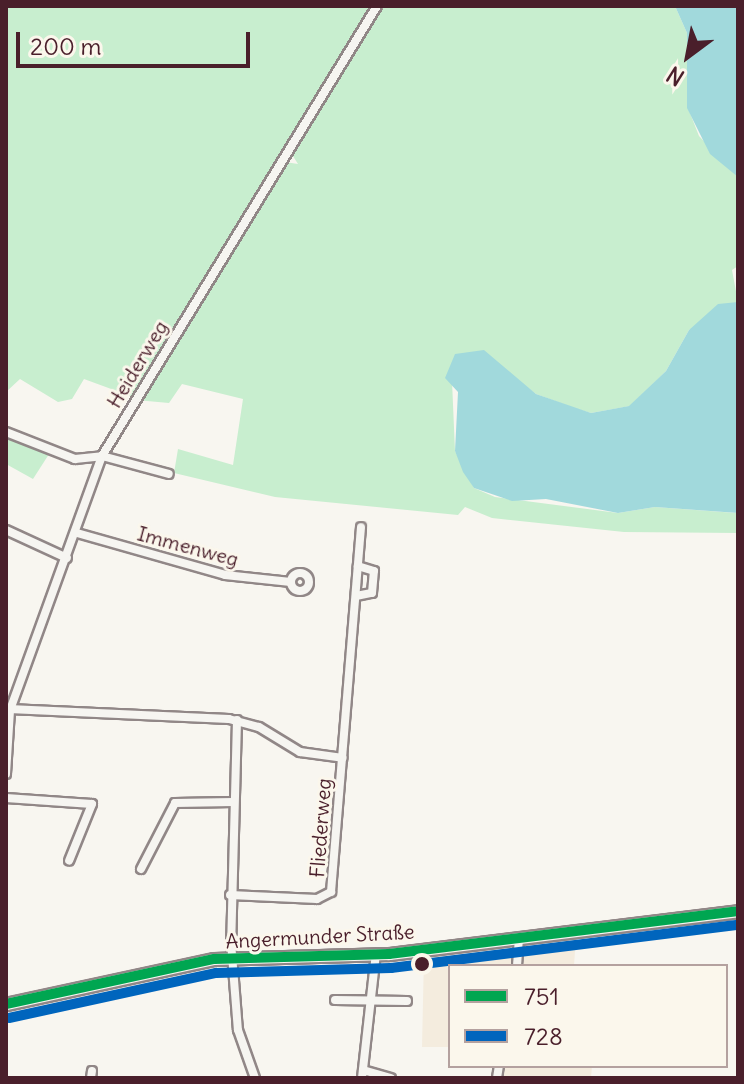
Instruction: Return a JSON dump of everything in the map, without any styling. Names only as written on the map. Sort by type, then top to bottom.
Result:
[{"type":"main road","name":"Angermunder Straße","points":[[6,1004],[233,956],[376,954],[519,940],[736,912]]},
{"type":"street","name":"Heiderweg","points":[[6,774],[8,709],[77,533],[102,456],[377,6]]},
{"type":"street","points":[[6,432],[75,459],[102,456],[169,474]]},
{"type":"street","name":"Fliederweg","points":[[230,895],[317,899],[331,892],[361,527]]},
{"type":"street","points":[[6,530],[67,558]]},
{"type":"street","name":"Immenweg","points":[[77,533],[225,575],[291,582]]},
{"type":"street","name":"Fliederweg","points":[[356,596],[372,593],[374,571],[358,566]]},
{"type":"street","points":[[8,709],[237,720],[230,895],[233,956],[238,1030],[255,1078]]},
{"type":"street","name":"Fliederweg","points":[[237,720],[300,752],[343,758]]},
{"type":"street","points":[[6,798],[92,804],[69,861]]},
{"type":"street","points":[[141,869],[175,803],[233,802]]},
{"type":"street","points":[[517,964],[519,940]]},
{"type":"street","points":[[376,954],[363,1074],[391,1078]]},
{"type":"street","points":[[335,1000],[407,1001]]},
{"type":"shaded area","points":[[576,936],[574,964],[519,964],[523,944]]},
{"type":"shaded area","points":[[508,946],[518,955],[516,964],[448,964],[448,1047],[422,1047],[424,955]]},
{"type":"shaded area","points":[[500,1068],[592,1068],[591,1078],[498,1078]]},
{"type":"green space","points":[[6,6],[376,6],[133,397],[84,379],[72,399],[58,402],[20,379],[6,392]]},
{"type":"green space","points":[[379,6],[675,6],[687,33],[688,108],[699,136],[738,177],[738,266],[732,270],[738,302],[689,330],[666,371],[630,406],[591,413],[574,408],[536,394],[494,362],[452,381],[455,451],[474,488],[495,497],[618,513],[655,507],[736,513],[738,533],[624,532],[492,518],[465,507],[458,515],[275,497],[174,473],[178,449],[233,465],[243,399],[182,384],[169,403],[136,400],[285,162],[298,164],[291,153]]},
{"type":"green space","points":[[6,434],[51,451],[33,479],[6,464]]},
{"type":"water","points":[[675,6],[738,6],[738,177],[710,154],[687,108],[687,33]]},
{"type":"water","points":[[738,302],[738,513],[655,507],[618,513],[546,499],[512,501],[474,488],[463,472],[455,451],[458,392],[445,378],[455,354],[484,350],[536,394],[591,413],[629,406],[666,371],[689,330],[718,304]]},
{"type":"transit line","name":"751","points":[[6,1004],[214,959],[389,954],[738,911]]},
{"type":"transit line","name":"728","points":[[9,1018],[216,973],[391,968],[738,925]]}]
